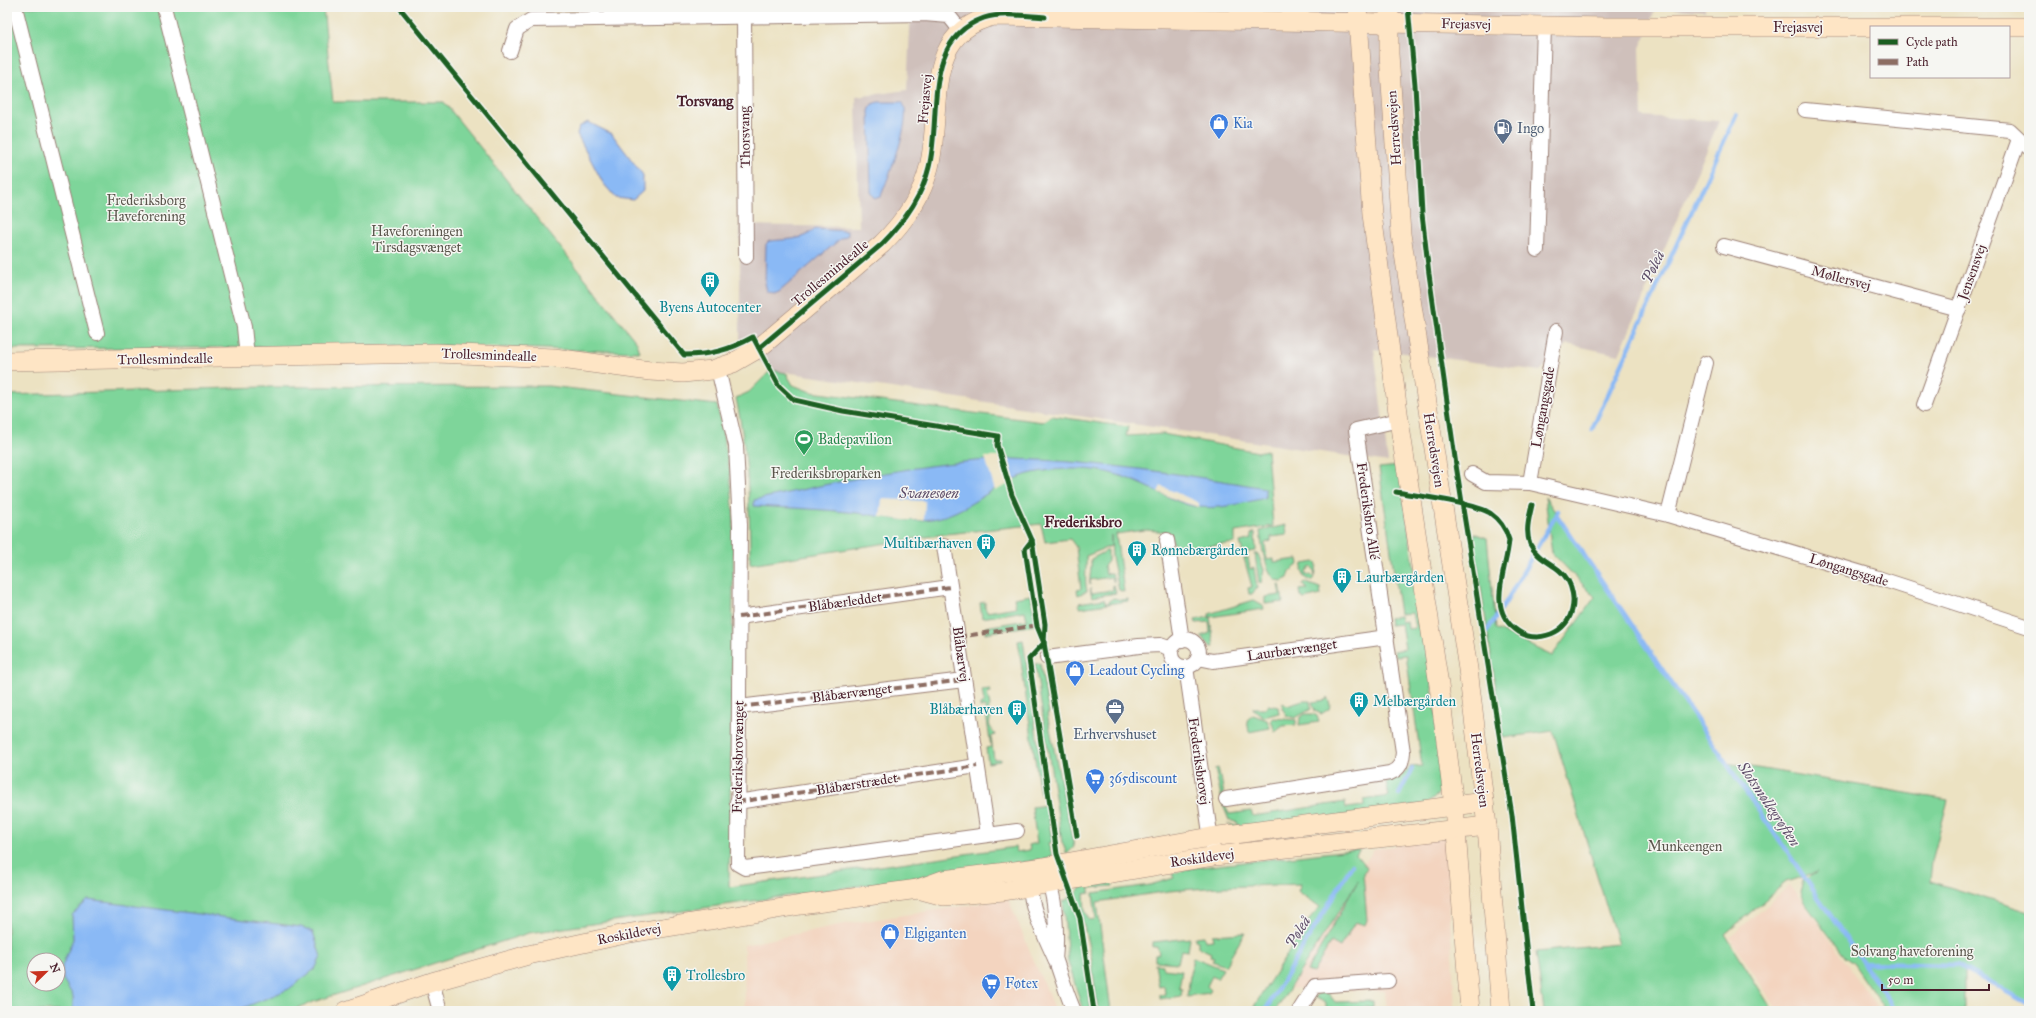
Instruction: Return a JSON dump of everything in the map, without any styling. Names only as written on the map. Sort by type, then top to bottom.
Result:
[{"type":"street","points":[[15,7],[97,333]]},
{"type":"street","points":[[164,7],[244,327],[247,357]]},
{"type":"street","points":[[510,51],[517,29],[531,20],[744,18],[845,11],[943,15],[949,16],[961,30]]},
{"type":"street","name":"Frejasvej","points":[[910,210],[920,195],[929,168],[940,70],[944,54],[961,30],[969,25],[994,16],[1120,13],[1389,14],[1544,26],[1636,28],[1870,27]]},
{"type":"street","name":"Herredsvejen","points":[[1389,14],[1401,234],[1468,669],[1487,826],[1501,1011]]},
{"type":"street","name":"Herredsvejen","points":[[1357,15],[1372,214],[1399,420],[1439,685],[1457,830],[1470,1011]]},
{"type":"street","name":"Thorsvang","points":[[744,18],[746,257]]},
{"type":"street","points":[[1537,250],[1544,26]]},
{"type":"street","name":"Frejasvej","points":[[2010,26],[2029,26]]},
{"type":"street","name":"Jensensvej","points":[[1805,110],[2010,130],[2024,143],[1958,309],[1924,405]]},
{"type":"street","name":"Trollesmindealle","points":[[7,360],[436,353],[554,358],[650,371],[683,373],[718,369],[733,363],[759,348],[882,244],[897,229],[910,210]]},
{"type":"street","name":"Møllersvej","points":[[1724,246],[1958,309]]},
{"type":"street","name":"Løngangsgade","points":[[1530,483],[1556,331]]},
{"type":"street","points":[[1668,515],[1706,363]]},
{"type":"street","name":"Frederiksbrovænget","points":[[718,369],[736,446],[740,525],[737,861],[740,866],[745,868],[1017,831]]},
{"type":"street","name":"Frederiksbro Allé","points":[[1226,799],[1386,774],[1397,770],[1400,766],[1403,752],[1356,430],[1399,420]]},
{"type":"street","name":"Løngangsgade","points":[[1472,474],[1486,482],[1530,483],[1668,515],[2029,627]]},
{"type":"street","points":[[1047,658],[1139,646],[1177,644],[1189,640],[1194,643],[1199,652],[1198,658],[1192,665],[1186,667],[1180,666],[1174,662],[1177,644],[1167,540]]},
{"type":"street","name":"Blåbærvej","points":[[944,546],[988,834]]},
{"type":"street","name":"Blåbærleddet","points":[[740,617],[950,587]]},
{"type":"street","name":"Laurbærvænget","points":[[1198,658],[1213,661],[1387,637]]},
{"type":"street","name":"Frederiksbrovej","points":[[1186,667],[1212,847]]},
{"type":"street","name":"Blåbærvænget","points":[[739,707],[964,680]]},
{"type":"street","name":"Blåbærstrædet","points":[[738,802],[978,766]]},
{"type":"street","name":"Roskildevej","points":[[918,889],[944,896],[1004,891],[1050,883],[1212,847],[1257,833],[1484,802]]},
{"type":"street","name":"Roskildevej","points":[[346,1011],[432,982],[528,955],[625,934],[801,905],[918,889],[943,880],[1212,847],[1457,830],[1487,826]]},
{"type":"street","points":[[1055,960],[1057,938],[1050,883],[1037,868],[1029,886],[1041,929],[1055,960],[1074,1011]]},
{"type":"street","points":[[1300,1011],[1315,986],[1388,981]]},
{"type":"street","points":[[432,982],[440,1011]]},
{"type":"shaded area","points":[[911,7],[1705,7],[1705,11],[1656,8],[1640,48],[1642,116],[1719,121],[1619,355],[1567,344],[1540,371],[1374,349],[1388,462],[771,370],[740,345],[740,225],[859,227],[856,97],[907,90]]},
{"type":"shaded area","points":[[1446,838],[1455,1011],[1387,1011],[1385,991],[1285,988],[1374,849]]},
{"type":"shaded area","points":[[1790,885],[1880,1011],[1778,1011],[1730,937]]},
{"type":"shaded area","points":[[1008,899],[1055,1011],[745,1011],[744,945],[839,925]]},
{"type":"green space","points":[[7,7],[323,7],[333,102],[444,102],[637,343],[640,352],[444,346],[7,349]]},
{"type":"green space","name":"Frederiksbroparken","points":[[771,370],[786,373],[793,385],[811,392],[1043,422],[1052,416],[1128,427],[1126,436],[1163,434],[1258,452],[1267,450],[1273,526],[1235,532],[1235,543],[1175,550],[1170,532],[1144,530],[1116,534],[1124,592],[1119,590],[1112,557],[1111,535],[1111,546],[1086,556],[1087,591],[1078,595],[1077,590],[1081,589],[1076,547],[1070,539],[1045,542],[1041,524],[946,534],[750,564],[748,480],[736,398],[749,392]]},
{"type":"green space","points":[[548,386],[717,405],[730,472],[734,518],[729,887],[1015,847],[1016,852],[1030,850],[1029,845],[1037,843],[1032,807],[1047,805],[1052,842],[1048,843],[1053,858],[529,933],[313,1002],[290,1011],[11,1011],[7,978],[7,395],[263,387]]},
{"type":"green space","points":[[1399,466],[1445,773],[1442,787],[1438,794],[1427,804],[1238,831],[1227,823],[1238,827],[1238,823],[1229,820],[1223,805],[1215,769],[1218,768],[1221,777],[1226,807],[1229,814],[1251,811],[1253,816],[1345,802],[1346,808],[1364,806],[1364,800],[1389,796],[1386,782],[1400,777],[1410,767],[1422,766],[1406,655],[1395,656],[1394,651],[1405,649],[1401,624],[1390,625],[1389,618],[1400,616],[1401,622],[1407,621],[1408,629],[1415,628],[1412,613],[1400,614],[1379,468]]},
{"type":"green space","name":"Munkeengen","points":[[1545,497],[1727,763],[1948,800],[1932,861],[1930,881],[2029,912],[2029,1004],[1964,969],[1964,1011],[1886,1011],[1853,963],[1846,958],[1804,902],[1800,892],[1803,881],[1817,872],[1786,882],[1725,934],[1773,1011],[1544,1011],[1536,952],[1618,944],[1553,731],[1503,738],[1473,533],[1487,538],[1496,629],[1552,656],[1595,597],[1552,553]]},
{"type":"green space","points":[[1286,525],[1287,535],[1271,537],[1271,541],[1265,543],[1267,560],[1274,559],[1274,562],[1298,559],[1299,564],[1290,571],[1288,578],[1282,581],[1275,580],[1268,569],[1260,531]]},
{"type":"green space","points":[[1255,532],[1256,551],[1243,553],[1240,542],[1252,539],[1251,534]]},
{"type":"green space","points":[[1108,550],[1108,561],[1104,566],[1106,574],[1112,573],[1114,582],[1111,577],[1090,580],[1091,559]]},
{"type":"green space","points":[[1255,554],[1258,554],[1264,570],[1261,583],[1259,583]]},
{"type":"green space","points":[[1248,557],[1250,569],[1254,568],[1257,588],[1252,594],[1249,594],[1248,588],[1252,587],[1244,558]]},
{"type":"green space","points":[[1314,562],[1317,564],[1315,577],[1314,570],[1311,567],[1306,571],[1307,575],[1311,575],[1314,578],[1311,581],[1305,578],[1302,569],[1303,564]]},
{"type":"green space","points":[[1304,582],[1320,588],[1321,595],[1304,599],[1300,596],[1299,590],[1308,589],[1302,584]]},
{"type":"green space","points":[[1278,584],[1280,584],[1283,602],[1265,604],[1265,597],[1280,595]]},
{"type":"green space","points":[[1113,585],[1116,593],[1092,597],[1090,588],[1092,593],[1113,590]]},
{"type":"green space","points":[[1031,595],[1036,625],[985,633],[985,627],[1027,620],[1025,611],[982,618],[980,603],[985,602],[987,612],[1016,607],[1014,598]]},
{"type":"green space","points":[[1114,598],[1121,600],[1128,599],[1128,601],[1080,608],[1079,603],[1104,599],[1106,604]]},
{"type":"green space","points":[[1254,600],[1263,605],[1264,609],[1210,617],[1214,647],[1211,647],[1201,636],[1210,633],[1209,622],[1196,623],[1195,620],[1209,617],[1209,614]]},
{"type":"green space","points":[[1023,640],[1045,793],[1040,794],[1018,641]]},
{"type":"green space","points":[[1040,663],[1049,713],[1047,714],[1074,847],[1067,854],[1062,842],[1035,664]]},
{"type":"green space","points":[[990,689],[991,692],[987,693],[990,706],[988,710],[992,715],[990,726],[995,735],[991,737],[994,759],[1000,759],[1000,761],[988,763],[986,748],[991,747],[985,707],[980,707],[980,705],[984,702],[982,690]]},
{"type":"green space","points":[[1327,697],[1330,704],[1329,709],[1321,714],[1315,711],[1312,702],[1326,700]]},
{"type":"green space","points":[[1303,701],[1310,701],[1311,709],[1295,718],[1287,716],[1282,708],[1283,703],[1287,706]]},
{"type":"green space","points":[[1268,705],[1278,707],[1279,713],[1264,717],[1252,708],[1266,708]]},
{"type":"green space","points":[[1305,714],[1313,714],[1317,716],[1319,722],[1299,725],[1300,718]]},
{"type":"green space","points":[[1253,715],[1267,720],[1270,728],[1249,732],[1247,720]]},
{"type":"green space","points":[[1274,718],[1296,720],[1296,725],[1283,726],[1275,732],[1271,720]]},
{"type":"green space","points":[[1360,849],[1356,855],[1367,868],[1363,873],[1367,920],[1365,925],[1355,922],[1340,947],[1331,942],[1313,973],[1307,971],[1358,881],[1275,1011],[1251,1011],[1313,914],[1320,907],[1298,891],[1301,884],[1220,887],[1169,891],[1097,902],[1111,1011],[1098,1011],[1091,956],[1076,893],[1083,884],[1112,883],[1113,886],[1090,888],[1090,893],[1084,894],[1085,911],[1089,920],[1096,919],[1093,893],[1150,885],[1174,878],[1172,874],[1192,868]]},
{"type":"green space","points":[[1071,897],[1078,921],[1091,1011],[1083,1011],[1068,961],[1063,902]]},
{"type":"green space","points":[[1245,933],[1225,966],[1212,961],[1214,957],[1210,956],[1211,953],[1198,947],[1198,941],[1195,940],[1195,937],[1204,936],[1205,941],[1213,940],[1212,935]]},
{"type":"green space","points":[[1190,938],[1188,951],[1181,950],[1178,963],[1155,961],[1155,955],[1159,954],[1157,947],[1153,947],[1153,942]]},
{"type":"green space","points":[[1193,957],[1223,969],[1217,979],[1212,976],[1207,986],[1211,990],[1209,993],[1187,996]]},
{"type":"green space","points":[[1155,964],[1163,965],[1163,969],[1182,971],[1179,988],[1182,989],[1181,996],[1160,999],[1160,995],[1165,994],[1164,986],[1159,987]]},
{"type":"green space","points":[[1322,990],[1326,990],[1335,1002],[1373,1001],[1373,1007],[1344,1008],[1343,1011],[1326,1011],[1326,1003],[1314,997]]},
{"type":"water","points":[[878,102],[902,102],[905,109],[905,120],[899,148],[889,176],[881,196],[875,198],[871,192],[869,111],[872,104]]},
{"type":"water","points":[[588,122],[612,134],[643,175],[643,191],[633,200],[616,198],[603,183],[577,134],[579,127]]},
{"type":"water","points":[[815,229],[847,231],[848,235],[840,239],[779,292],[774,294],[767,291],[765,283],[766,244],[769,241],[799,238]]},
{"type":"water","name":"Svanesøen","points":[[1013,459],[1108,465],[1202,478],[1265,488],[1265,498],[1211,508],[1193,506],[1118,475],[1089,469],[1071,469],[1041,471],[1019,477],[955,512],[932,519],[903,520],[857,513],[754,506],[754,500],[915,468]]},
{"type":"water","points":[[88,900],[301,927],[313,932],[321,957],[315,969],[289,989],[236,1011],[73,1011],[73,996],[66,984],[66,956],[73,939],[72,915]]},
{"type":"pier","points":[[985,457],[1008,457],[1015,481],[995,491]]},
{"type":"pier","points":[[1161,486],[1199,503],[1199,507],[1179,501],[1158,492]]},
{"type":"pier","points":[[882,499],[925,501],[924,520],[904,520],[880,517]]},
{"type":"waterway","name":"Pøleå","points":[[1592,429],[1736,115]]},
{"type":"waterway","name":"Pøleå","points":[[1487,631],[1506,602],[1558,511]]},
{"type":"waterway","name":"Slotsmøllegrøften","points":[[1556,514],[1863,963],[1957,965],[2029,1004]]},
{"type":"waterway","name":"Pøleå","points":[[1399,794],[1412,769]]},
{"type":"waterway","name":"Pøleå","points":[[1265,1011],[1352,865]]},
{"type":"waterway","points":[[1863,963],[1896,1011]]},
{"type":"marked path","points":[[739,617],[950,587]]},
{"type":"marked path","points":[[958,637],[1039,625]]},
{"type":"marked path","points":[[739,707],[964,680]]},
{"type":"marked path","points":[[737,802],[977,766]]},
{"type":"cycle path","points":[[399,7],[684,355],[720,351],[753,337],[779,386],[794,400],[843,411],[998,436],[997,445],[1012,495],[1032,540],[1045,624],[1044,643],[1029,659],[1057,854],[1080,918],[1094,1011]]},
{"type":"cycle path","points":[[1408,7],[1415,85],[1422,214],[1429,274],[1456,465],[1512,815],[1533,1011]]},
{"type":"cycle path","points":[[759,348],[882,244],[898,227],[917,199],[926,178],[933,147],[938,82],[942,61],[951,43],[964,29],[984,18],[991,16],[1022,15],[1045,17]]},
{"type":"cycle path","points":[[1396,492],[1472,506],[1490,513],[1500,522],[1509,540],[1500,587],[1502,610],[1506,620],[1515,629],[1531,637],[1537,637],[1551,634],[1559,630],[1565,624],[1571,614],[1573,600],[1571,587],[1564,575],[1539,556],[1530,544],[1528,529],[1532,505]]},
{"type":"cycle path","points":[[1032,540],[1025,549],[1037,626],[1044,643],[1077,836]]},
{"type":"place","name":"Kia","points":[[1219,140]]},
{"type":"place","name":"Ingo","points":[[1503,145]]},
{"type":"place","name":"Byens Autocenter","points":[[710,298]]},
{"type":"place","name":"Badepavilion","points":[[804,456]]},
{"type":"place","name":"Multibærhaven","points":[[986,560]]},
{"type":"place","name":"Rønnebærgården","points":[[1137,567]]},
{"type":"place","name":"Laurbærgården","points":[[1342,594]]},
{"type":"place","name":"Leadout Cycling","points":[[1075,687]]},
{"type":"place","name":"Melbærgården","points":[[1359,718]]},
{"type":"place","name":"Erhvervshuset","points":[[1115,725]]},
{"type":"place","name":"Blåbærhaven","points":[[1017,726]]},
{"type":"place","name":"365discount","points":[[1095,795]]},
{"type":"place","name":"Elgiganten","points":[[890,950]]},
{"type":"place","name":"Trollesbro","points":[[672,992]]},
{"type":"place","name":"Føtex","points":[[991,1000]]},
{"type":"district","name":"Torsvang","points":[[705,101]]},
{"type":"district","name":"Frederiksbro","points":[[1083,522]]},
{"type":"park label","name":"Frederiksborg Haveforening","points":[[146,208]]},
{"type":"park label","name":"Haveforeningen Tirsdagsvænget","points":[[417,240]]},
{"type":"park label","name":"Solvang haveforening","points":[[1912,951]]}]
